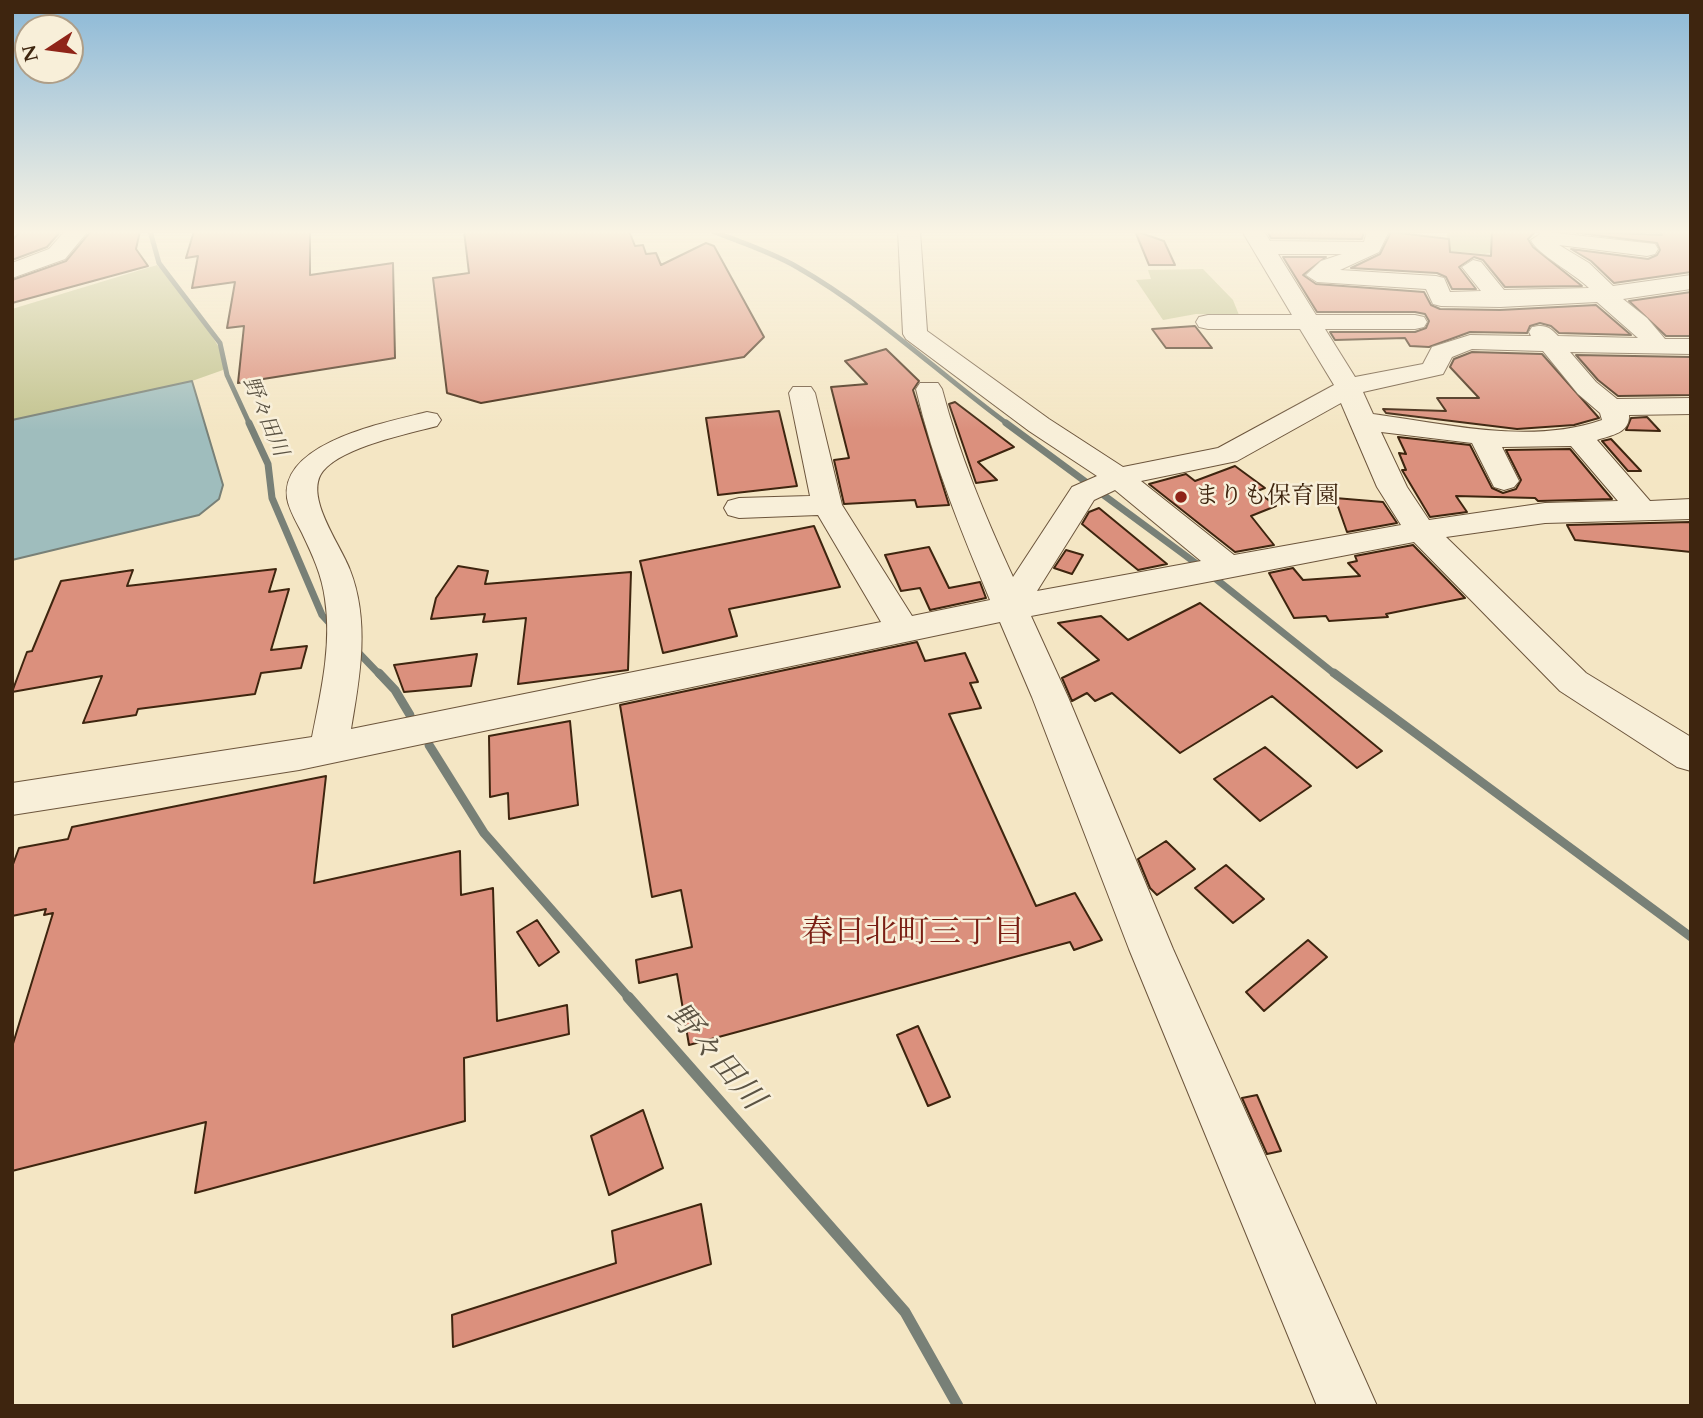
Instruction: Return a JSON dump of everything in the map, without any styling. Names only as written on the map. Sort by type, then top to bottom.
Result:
[{"type":"street","points":[[913,297],[915,334],[1039,425],[1105,483],[1214,570]]},
{"type":"street","points":[[1294,297],[1347,387],[1392,487],[1421,531],[1573,681],[1691,757]]},
{"type":"street","points":[[1302,311],[1308,297]]},
{"type":"street","points":[[1440,297],[1551,297]]},
{"type":"street","points":[[1608,297],[1638,323],[1658,346]]},
{"type":"street","points":[[1363,421],[1511,440],[1579,436],[1616,424],[1616,415],[1610,407],[1587,388],[1553,343],[1504,299]]},
{"type":"street","points":[[1208,322],[1302,311],[1415,322]]},
{"type":"street","points":[[1010,608],[1105,483],[1227,455],[1347,387],[1418,377],[1434,369],[1441,352],[1469,342],[1691,347]]},
{"type":"street","points":[[929,389],[939,429],[975,529],[1050,697],[1151,950],[1347,1406]]},
{"type":"street","points":[[802,393],[827,505],[902,630]]},
{"type":"street","points":[[1610,407],[1691,406]]},
{"type":"street","points":[[329,749],[340,680],[344,620],[337,578],[302,499],[302,487],[312,465],[360,440],[427,420]]},
{"type":"street","points":[[1482,436],[1504,481]]},
{"type":"street","points":[[1579,436],[1642,509]]},
{"type":"street","points":[[739,508],[827,505]]},
{"type":"street","points":[[12,799],[329,749],[1010,608],[1421,531],[1545,513],[1691,509]]},
{"type":"green space","points":[[51,297],[186,297],[225,357],[223,370],[192,381],[12,420],[12,309]]},
{"type":"green space","points":[[1148,297],[1230,297],[1239,315],[1196,314],[1163,320]]},
{"type":"water","points":[[192,381],[223,485],[219,499],[199,515],[12,560],[12,420]]},
{"type":"building","points":[[12,297],[33,297],[12,303]]},
{"type":"building","points":[[232,297],[394,297],[395,358],[238,383],[244,326],[227,328]]},
{"type":"building","points":[[435,297],[742,297],[764,337],[744,357],[481,403],[447,393]]},
{"type":"building","points":[[1308,297],[1427,297],[1431,305],[1440,309],[1500,310],[1596,305],[1631,335],[1559,333],[1551,326],[1540,323],[1530,326],[1527,333],[1470,332],[1429,347],[1410,346],[1405,338],[1335,340],[1330,332],[1415,332],[1426,328],[1429,321],[1425,314],[1317,312]]},
{"type":"building","points":[[1655,297],[1691,297],[1691,336],[1666,336],[1629,301]]},
{"type":"building","points":[[1195,326],[1212,348],[1166,348],[1152,329]]},
{"type":"building","points":[[886,349],[919,381],[913,390],[949,505],[917,507],[915,500],[844,504],[834,460],[849,458],[831,387],[867,384],[845,361]]},
{"type":"building","points":[[1472,352],[1542,354],[1599,418],[1574,425],[1517,429],[1386,413],[1383,409],[1446,411],[1437,398],[1479,398],[1450,367],[1454,359]]},
{"type":"building","points":[[1576,355],[1691,357],[1691,395],[1618,396],[1598,380]]},
{"type":"building","points":[[955,402],[1014,447],[978,462],[997,480],[976,483],[949,404]]},
{"type":"building","points":[[779,411],[797,486],[718,495],[706,418]]},
{"type":"building","points":[[1647,417],[1660,431],[1626,430],[1631,418]]},
{"type":"building","points":[[1398,437],[1470,445],[1492,488],[1503,493],[1516,489],[1521,480],[1506,450],[1570,449],[1612,499],[1538,501],[1535,498],[1456,496],[1467,512],[1430,517],[1402,470],[1406,470],[1399,453],[1406,454]]},
{"type":"building","points":[[1611,439],[1641,471],[1628,471],[1602,441]]},
{"type":"building","points":[[1235,466],[1265,488],[1257,491],[1276,506],[1251,516],[1274,545],[1235,552],[1149,484],[1186,474],[1195,481]]},
{"type":"building","points":[[1335,498],[1383,502],[1397,523],[1347,532]]},
{"type":"building","points":[[1099,508],[1167,564],[1138,570],[1082,524],[1089,512]]},
{"type":"building","points":[[1691,522],[1691,552],[1575,540],[1567,525]]},
{"type":"building","points":[[814,526],[840,587],[729,609],[737,636],[663,653],[640,561]]},
{"type":"building","points":[[1413,545],[1465,598],[1386,614],[1388,617],[1329,621],[1326,616],[1294,618],[1269,573],[1293,568],[1303,580],[1360,576],[1348,563],[1357,561],[1355,556]]},
{"type":"building","points":[[929,547],[949,588],[980,582],[986,598],[930,610],[920,588],[901,591],[885,555]]},
{"type":"building","points":[[1066,550],[1083,555],[1072,574],[1054,568]]},
{"type":"building","points":[[458,566],[488,571],[485,584],[631,572],[628,670],[518,684],[526,618],[483,622],[485,614],[431,619],[436,598]]},
{"type":"building","points":[[276,569],[269,592],[289,589],[271,650],[307,646],[301,668],[261,673],[255,694],[138,709],[136,715],[83,723],[102,676],[12,692],[27,652],[32,651],[61,581],[133,570],[127,586]]},
{"type":"building","points":[[1200,603],[1382,751],[1357,768],[1272,696],[1180,753],[1112,693],[1095,701],[1087,693],[1072,701],[1062,678],[1099,660],[1058,623],[1101,616],[1128,640]]},
{"type":"building","points":[[917,642],[925,661],[965,653],[978,682],[970,683],[981,708],[949,714],[1036,906],[1075,893],[1102,940],[1074,950],[1070,942],[689,1045],[677,974],[639,983],[636,960],[692,947],[681,890],[652,897],[620,705]]},
{"type":"building","points":[[477,654],[471,686],[404,692],[394,665]]},
{"type":"building","points":[[570,721],[578,805],[509,819],[508,793],[490,797],[489,736]]},
{"type":"building","points":[[1265,747],[1311,786],[1260,821],[1214,779]]},
{"type":"building","points":[[326,776],[314,883],[460,851],[461,895],[493,888],[497,1021],[567,1005],[569,1034],[464,1058],[465,1121],[195,1193],[206,1122],[12,1171],[12,1047],[53,913],[44,915],[46,909],[12,916],[12,867],[19,848],[68,839],[72,827]]},
{"type":"building","points":[[1166,841],[1195,869],[1157,895],[1150,888],[1138,859]]},
{"type":"building","points":[[1226,865],[1264,899],[1233,923],[1195,888]]},
{"type":"building","points":[[537,920],[559,952],[539,966],[517,932]]},
{"type":"building","points":[[1308,940],[1327,957],[1264,1011],[1246,992]]},
{"type":"building","points":[[918,1026],[950,1097],[928,1106],[897,1035]]},
{"type":"building","points":[[1257,1095],[1281,1151],[1267,1154],[1242,1098]]},
{"type":"building","points":[[643,1110],[663,1168],[609,1195],[591,1136]]},
{"type":"building","points":[[701,1204],[711,1264],[453,1347],[452,1315],[616,1263],[612,1231]]},
{"type":"waterway","name":"野々田川","points":[[185,297],[220,343],[227,375],[250,425]]},
{"type":"waterway","points":[[844,297],[1009,425]]},
{"type":"waterway","name":"野々田川","points":[[249,423],[268,464],[272,498],[322,615],[332,626]]},
{"type":"waterway","points":[[1006,423],[1201,567]]},
{"type":"waterway","points":[[1211,575],[1336,675]]},
{"type":"waterway","name":"野々田川","points":[[356,650],[380,675]]},
{"type":"waterway","name":"野々田川","points":[[379,673],[395,690],[410,715]]},
{"type":"waterway","points":[[1334,673],[1691,937]]},
{"type":"waterway","name":"野々田川","points":[[429,745],[484,833],[630,999]]},
{"type":"waterway","name":"野々田川","points":[[628,997],[905,1312],[958,1406]]},
{"type":"place","name":"まりも保育園","points":[[1181,497]]},
{"type":"district","name":"春日北町三丁目","points":[[913,935]]}]
